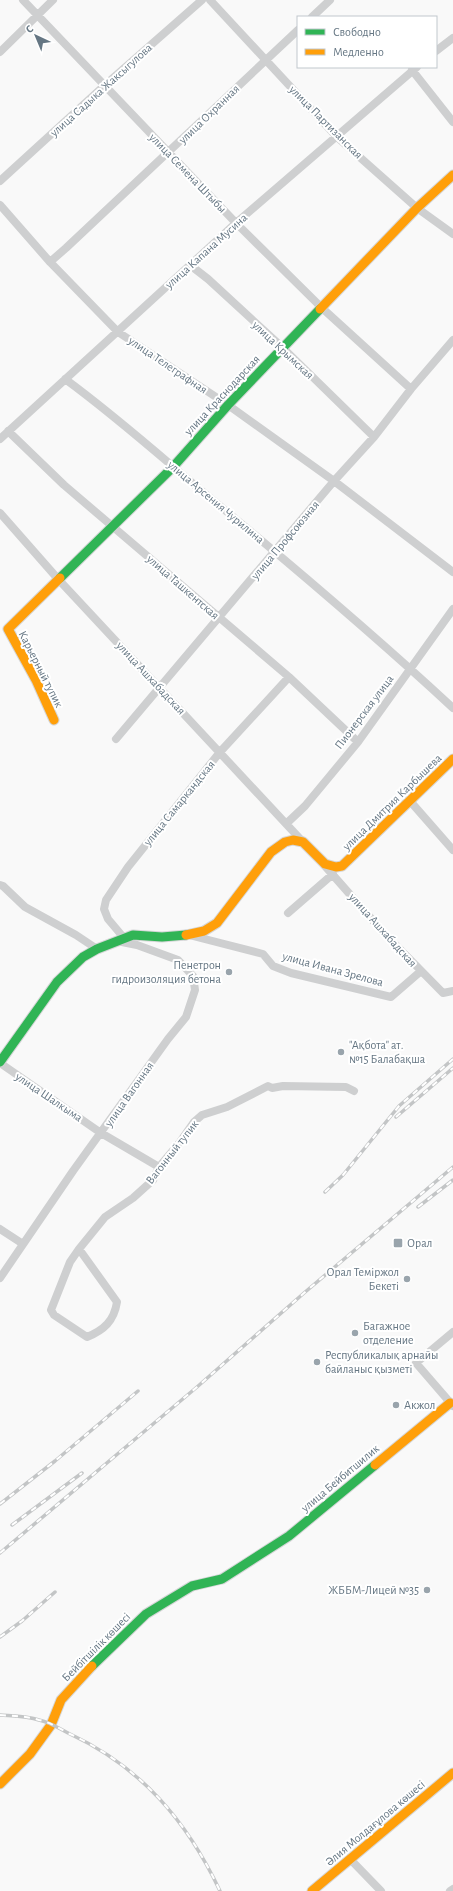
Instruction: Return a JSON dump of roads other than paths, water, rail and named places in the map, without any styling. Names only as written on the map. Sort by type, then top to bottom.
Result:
[{"type":"street","name":"улица Семена Штыбы","points":[[23,0],[236,223],[322,308],[411,389]]},
{"type":"street","points":[[0,52],[53,0]]},
{"type":"street","name":"улица Садыка Жаксыгулова","points":[[0,181],[104,86],[202,0]]},
{"type":"street","name":"улица Партизанская","points":[[210,0],[337,137],[417,208],[453,234]]},
{"type":"street","points":[[313,16],[330,0]]},
{"type":"street","name":"улица Охранная","points":[[50,262],[297,31]]},
{"type":"street","points":[[437,50],[453,38]]},
{"type":"street","points":[[415,69],[453,122]]},
{"type":"street","name":"улица Капана Мусина","points":[[0,439],[236,223],[415,69]]},
{"type":"street","name":"улица Краснодарская","points":[[8,629],[173,467],[228,405],[282,348],[417,208],[453,175]]},
{"type":"street","name":"улица Телеграфная","points":[[0,205],[50,262],[118,332],[228,405],[334,482],[453,572]]},
{"type":"street","name":"улица Крымская","points":[[190,265],[208,279],[282,348],[374,437]]},
{"type":"street","name":"улица Профсоюзная","points":[[116,739],[374,437],[411,389],[453,340]]},
{"type":"street","name":"улица Арсения Чурилина","points":[[65,379],[104,407],[411,669],[453,708]]},
{"type":"street","name":"улица Ташкентская","points":[[8,431],[64,485],[289,677],[358,742]]},
{"type":"street","name":"улица Ашхабадская","points":[[0,513],[58,579],[287,823],[302,842]]},
{"type":"street","name":"Пионерская улица","points":[[287,823],[305,806],[358,742],[453,609]]},
{"type":"street","name":"Карьерный тупик","points":[[8,629],[36,680],[54,720]]},
{"type":"street","name":"улица Самаркандская","points":[[120,939],[104,909],[106,900],[128,867],[220,752],[289,677]]},
{"type":"street","name":"улица Дмитрия Карбышева","points":[[325,866],[334,868],[342,866],[453,759]]},
{"type":"street","points":[[410,801],[453,850]]},
{"type":"street","name":"улица Ивана Зрелова","points":[[0,1063],[57,982],[83,956],[96,949],[133,935],[162,937],[188,935],[204,931],[217,923],[271,852],[279,844],[286,840],[302,842]]},
{"type":"street","points":[[302,842],[325,866]]},
{"type":"street","name":"улица Ашхабадская","points":[[325,866],[383,932],[443,993],[453,991]]},
{"type":"street","points":[[288,913],[333,874]]},
{"type":"street","points":[[0,885],[3,886],[25,907],[76,935],[96,949]]},
{"type":"street","name":"улица Ивана Зрелова","points":[[188,935],[263,954],[273,966],[291,973],[391,997],[421,971]]},
{"type":"street","name":"улица Вагонная","points":[[0,1278],[22,1244],[101,1133],[168,1039],[186,1017],[195,990],[193,976],[178,960],[120,939]]},
{"type":"street","name":"улица Шалкыма","points":[[0,1063],[101,1133],[159,1168]]},
{"type":"street","name":"Вагонный тупик","points":[[79,1249],[117,1302],[115,1313],[110,1323],[87,1337],[54,1315],[51,1310],[70,1262],[79,1249],[105,1217],[133,1198],[153,1180],[159,1168],[194,1122],[202,1115],[227,1107],[268,1086],[272,1088],[283,1086],[346,1087],[354,1091]]},
{"type":"street","points":[[0,1229],[22,1244]]},
{"type":"street","points":[[452,1405],[416,1363],[453,1332]]},
{"type":"street","name":"улица Бейбитшилик","points":[[241,1567],[289,1536],[452,1405]]},
{"type":"street","name":"Бейбітшілік көшесі","points":[[0,1784],[30,1754],[50,1725],[61,1700],[108,1649],[146,1614],[192,1586],[222,1579],[241,1567]]},
{"type":"street","name":"Әлия Молдағұлова көшесі","points":[[312,1891],[453,1773]]},
{"type":"street","points":[[350,1859],[381,1891]]},
{"type":"railway","points":[[325,1192],[343,1175],[399,1106],[453,1059]]},
{"type":"railway","points":[[396,1117],[453,1068]]},
{"type":"railway","points":[[0,1553],[197,1387],[304,1293],[453,1167]]},
{"type":"railway","points":[[418,1207],[453,1180]]},
{"type":"railway","points":[[0,1504],[55,1461],[138,1391]]},
{"type":"railway","points":[[12,1525],[82,1473]]},
{"type":"railway","points":[[0,1637],[22,1621],[55,1592]]},
{"type":"railway","points":[[0,1715],[20,1716],[47,1722],[95,1747],[119,1763],[140,1780],[177,1819],[193,1842],[220,1891]]},
{"type":"place","name":"Пенетрон гидроизоляция бетона","points":[[229,972]]},
{"type":"place","name":"\"Ақбота\" ат. №15 Балабақша","points":[[341,1052]]},
{"type":"place","name":"Орал","points":[[398,1243]]},
{"type":"place","name":"Орал Теміржол Бекеті","points":[[407,1279]]},
{"type":"place","name":"Багажное отделение","points":[[355,1333]]},
{"type":"place","name":"Республикалық арнайы байланыс қызметі","points":[[317,1362]]},
{"type":"place","name":"Акжол","points":[[396,1405]]},
{"type":"place","name":"ЖББМ-Лицей №35","points":[[427,1590]]}]
